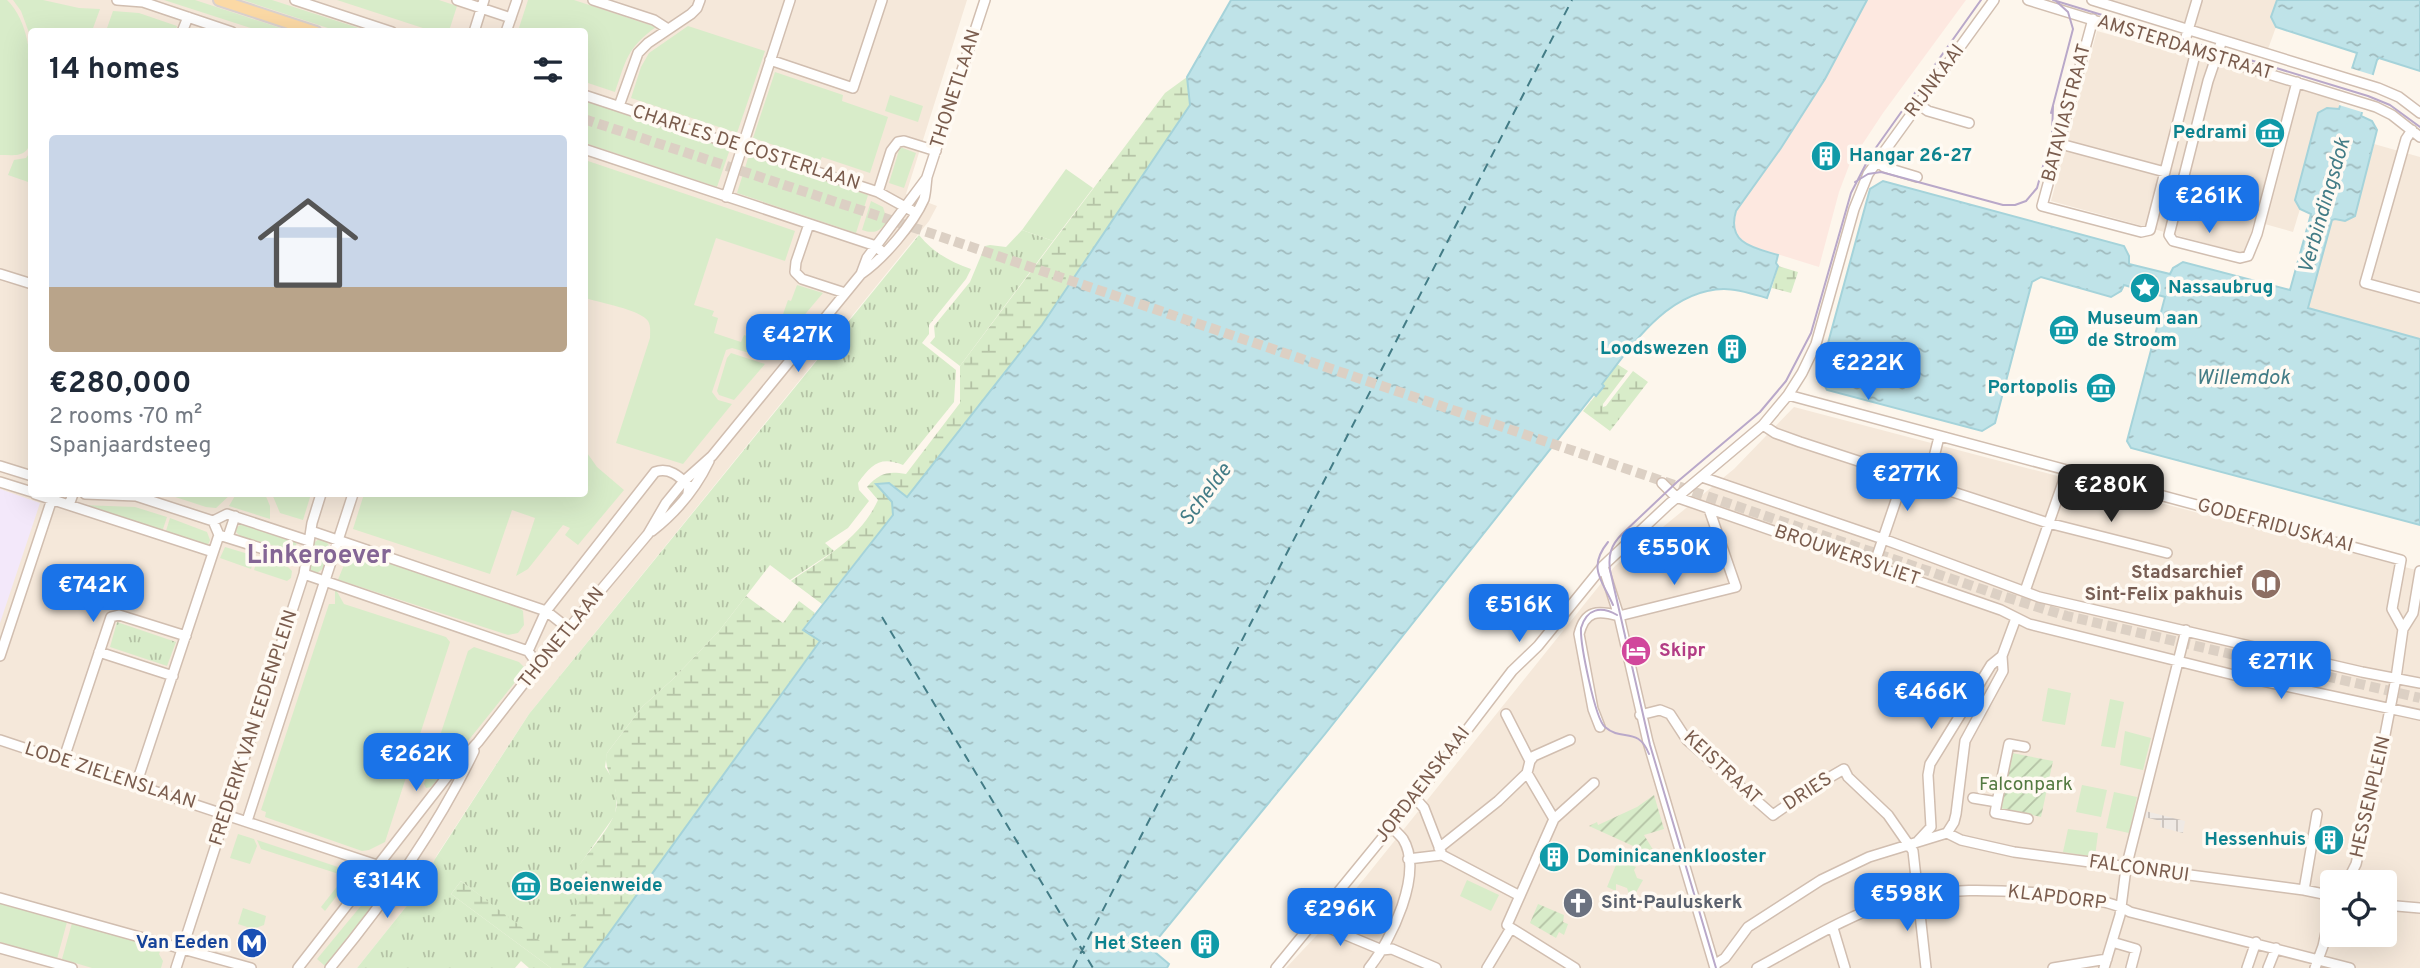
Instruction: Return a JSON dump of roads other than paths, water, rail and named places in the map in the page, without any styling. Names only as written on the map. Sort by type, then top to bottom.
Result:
[{"type":"main road","points":[[219,0],[304,28]]},
{"type":"street","points":[[117,0],[143,2],[220,28]]},
{"type":"street","points":[[295,0],[380,28]]},
{"type":"street","points":[[457,0],[483,4],[511,18]]},
{"type":"street","points":[[507,28],[516,0]]},
{"type":"street","points":[[593,0],[654,20],[668,29]]},
{"type":"street","points":[[619,106],[638,53],[697,8],[700,0]]},
{"type":"street","points":[[726,197],[790,0]]},
{"type":"street","points":[[770,61],[853,89],[882,0]]},
{"type":"street","name":"THONETLAAN","points":[[648,534],[658,514],[684,481],[712,456],[845,293],[861,274],[875,265],[916,213],[925,193],[927,177],[985,0]]},
{"type":"street","name":"RIJNKAAI","points":[[1763,425],[1788,395],[1816,344],[1854,209],[1865,180],[1994,0]]},
{"type":"street","name":"AMSTERDAMSTRAAT","points":[[2028,0],[2365,103],[2392,115],[2420,137]]},
{"type":"street","name":"AMSTERDAMSTRAAT","points":[[2095,0],[2371,86],[2399,97],[2420,113]]},
{"type":"street","points":[[2183,47],[2197,0]]},
{"type":"street","points":[[475,28],[483,4]]},
{"type":"street","points":[[184,28],[188,17]]},
{"type":"street","name":"BATAVIASTRAAT","points":[[2092,19],[2042,206],[2141,232],[2150,230],[2165,172]]},
{"type":"street","points":[[2222,40],[2207,81],[2169,235],[2174,241],[2240,258],[2248,256],[2257,234],[2297,82]]},
{"type":"street","points":[[2068,145],[2165,172],[2196,51]]},
{"type":"street","name":"CHARLES DE COSTERLAAN","points":[[588,96],[878,192],[906,206]]},
{"type":"street","points":[[1918,104],[1928,111],[1969,122]]},
{"type":"street","points":[[2412,130],[2406,139],[2365,283],[2420,298]]},
{"type":"street","points":[[878,192],[891,151],[898,142],[904,141],[936,151]]},
{"type":"street","points":[[588,150],[876,246],[884,254]]},
{"type":"street","points":[[1876,162],[1917,177]]},
{"type":"street","name":"THONETLAAN","points":[[861,274],[867,258],[927,177]]},
{"type":"street","points":[[906,206],[916,213]]},
{"type":"street","points":[[809,224],[796,262],[796,272],[802,279],[845,293]]},
{"type":"street","points":[[0,274],[28,283]]},
{"type":"street","name":"GODEFRIDUSKAAI","points":[[1788,395],[2402,560],[2392,609],[2403,629]]},
{"type":"street","points":[[1763,425],[1774,433],[1927,485],[2049,523],[2167,553]]},
{"type":"street","name":"JORDAENSKAAI","points":[[1276,968],[1392,827],[1512,671],[1538,646],[1603,566],[1676,498],[1763,425]]},
{"type":"street","points":[[1927,485],[1939,437]]},
{"type":"street","name":"THONETLAAN","points":[[298,968],[538,665],[648,534],[666,520],[701,478],[712,456]]},
{"type":"street","points":[[0,466],[28,475]]},
{"type":"street","name":"THONETLAAN","points":[[528,651],[546,611],[655,472],[668,470],[684,481]]},
{"type":"street","points":[[2025,591],[2067,471]]},
{"type":"street","name":"BROUWERSVLIET","points":[[1702,477],[2058,602],[2362,673],[2420,683]]},
{"type":"street","points":[[1874,565],[1904,477]]},
{"type":"street","points":[[684,481],[689,486],[688,494]]},
{"type":"street","points":[[0,482],[28,491]]},
{"type":"street","points":[[1662,483],[1676,498]]},
{"type":"street","points":[[46,497],[213,552]]},
{"type":"street","points":[[69,505],[72,497]]},
{"type":"street","points":[[139,497],[214,521],[224,536],[305,562]]},
{"type":"street","name":"FREDERIK VAN EEDENPLEIN","points":[[176,968],[304,574],[320,497]]},
{"type":"street","name":"FREDERIK VAN EEDENPLEIN","points":[[247,821],[352,497]]},
{"type":"street","name":"BROUWERSVLIET","points":[[1676,498],[1998,609],[2029,624],[2178,662],[2420,715]]},
{"type":"street","points":[[0,656],[52,499]]},
{"type":"street","points":[[1600,727],[1593,709],[1579,634],[1584,623],[1592,614],[1603,612],[1619,616],[1736,587],[1709,509]]},
{"type":"street","points":[[214,521],[227,514],[310,536],[338,540],[546,611],[569,629]]},
{"type":"street","points":[[136,785],[213,552],[235,516]]},
{"type":"street","points":[[1603,566],[1619,616],[1640,715],[1714,966],[1725,958],[1748,927],[1815,883],[1869,858],[1947,833],[1966,797],[1965,741],[2003,671],[2002,656],[2016,618]]},
{"type":"street","points":[[2403,629],[2413,613],[2420,571]]},
{"type":"street","points":[[304,574],[528,651],[538,665]]},
{"type":"street","points":[[63,761],[113,615],[186,636]]},
{"type":"street","name":"HESSENPLEIN","points":[[2353,870],[2377,776],[2403,629]]},
{"type":"street","points":[[2053,968],[2105,964],[2121,906],[2126,868],[2186,630]]},
{"type":"street","points":[[99,652],[173,676]]},
{"type":"street","points":[[1926,968],[1913,851],[1914,843],[1931,827],[1928,775],[1932,758],[1991,665],[2002,656]]},
{"type":"street","name":"KEISTRAAT","points":[[1640,715],[1660,710],[1670,714],[1687,740],[1773,815]]},
{"type":"street","points":[[1506,714],[1530,761]]},
{"type":"street","name":"LODE ZIELENSLAAN","points":[[0,740],[401,873]]},
{"type":"street","points":[[1409,859],[1440,852],[1527,773],[1534,756],[1570,740]]},
{"type":"street","name":"THONETLAAN","points":[[330,968],[372,916],[401,873],[462,776],[478,743]]},
{"type":"street","points":[[2025,747],[2009,744],[1995,813],[2028,819]]},
{"type":"street","name":"DRIES","points":[[1773,815],[1844,769],[1848,777],[1914,843]]},
{"type":"street","points":[[1527,773],[1554,819]]},
{"type":"street","points":[[1487,968],[1509,927],[1554,819],[1594,783]]},
{"type":"street","points":[[1415,797],[1424,808],[1440,852],[1471,872],[1520,896]]},
{"type":"street","points":[[1966,797],[1997,803]]},
{"type":"street","points":[[2304,890],[2317,814]]},
{"type":"street","points":[[1369,968],[1382,950],[1403,905],[1409,859],[1402,839],[1392,827]]},
{"type":"street","name":"FALCONRUI","points":[[1947,833],[1961,840],[2014,852],[2304,890],[2320,894]]},
{"type":"street","name":"KLAPDORP","points":[[1757,968],[1833,928],[1896,901],[1982,889],[2059,894],[2121,906],[2130,912],[2256,942],[2317,963],[2350,968]]},
{"type":"street","points":[[0,898],[251,968]]},
{"type":"street","points":[[2397,906],[2420,908]]},
{"type":"street","points":[[1316,918],[1327,927],[1382,950],[1392,948],[1436,968]]},
{"type":"street","points":[[1509,927],[1575,968]]},
{"type":"street","points":[[1833,928],[1845,968]]},
{"type":"street","points":[[2112,940],[2136,949],[2131,968]]},
{"type":"street","points":[[2247,968],[2256,942]]},
{"type":"street","points":[[0,948],[72,968]]},
{"type":"street","points":[[2269,968],[2276,948]]},
{"type":"water","name":"Schelde","points":[[1231,0],[1867,0],[1825,79],[1736,211],[1735,231],[1739,238],[1752,247],[1778,255],[1778,266],[1767,298],[1729,289],[1704,292],[1669,309],[1639,337],[1602,384],[1604,386],[1596,396],[1594,394],[1325,734],[1150,948],[1169,964],[1167,968],[584,968],[820,641],[803,630],[893,515],[892,502],[876,484],[889,483],[907,497],[1042,325],[1190,105],[1187,77]]},
{"type":"water","points":[[2277,0],[2420,0],[2420,71],[2379,58],[2377,60],[2361,116],[2372,121],[2377,130],[2355,216],[2345,221],[2332,220],[2308,308],[2420,339],[2420,525],[2131,448],[2127,441],[2165,297],[2124,285],[2121,291],[2111,297],[2041,277],[2032,282],[1995,423],[1982,431],[1827,390],[1819,376],[1870,189],[1883,181],[2124,246],[2129,256],[2129,264],[2170,274],[2173,268],[2183,262],[2290,290],[2311,214],[2300,209],[2295,200],[2318,113],[2327,108],[2339,109],[2357,53],[2276,27],[2271,17]]},
{"type":"tunnel","points":[[588,120],[927,232],[2002,596],[2067,616],[2420,698]]},
{"type":"tram line","points":[[1716,968],[1650,745],[1610,570],[1611,551],[1622,534],[1677,482],[1760,412],[1786,381],[1811,333],[1851,193],[1870,156],[1981,0]]},
{"type":"tram line","points":[[2053,0],[2368,96],[2390,105],[2420,127]]},
{"type":"tram line","points":[[2051,113],[2073,29],[2068,12],[2057,2]]},
{"type":"tram line","points":[[1855,182],[1868,174],[1881,172],[2003,205],[2026,201],[2037,188],[2052,134],[2053,106]]},
{"type":"tram line","points":[[1608,542],[1598,559],[1597,567],[1613,605]]},
{"type":"tram line","points":[[1617,615],[1600,610],[1591,613],[1584,621],[1581,636],[1589,680],[1605,727],[1640,740],[1649,754]]},
{"type":"place","name":"Pedrami","points":[[2270,133]]},
{"type":"place","name":"Hangar 26-27","points":[[1826,156]]},
{"type":"place","name":"Nassaubrug","points":[[2145,288]]},
{"type":"place","name":"Museum aan de Stroom","points":[[2064,330]]},
{"type":"place","name":"Loodswezen","points":[[1732,349]]},
{"type":"place","name":"Portopolis","points":[[2101,388]]},
{"type":"place","name":"Stadsarchief Sint-Felix pakhuis","points":[[2266,584]]},
{"type":"place","name":"Skipr","points":[[1636,651]]},
{"type":"place","name":"Hessenhuis","points":[[2329,840]]},
{"type":"place","name":"Dominicanenklooster","points":[[1554,857]]},
{"type":"place","name":"Boeienweide","points":[[526,886]]},
{"type":"place","name":"Sint-Pauluskerk","points":[[1578,903]]},
{"type":"place","name":"Van Eeden","points":[[252,943]]},
{"type":"place","name":"Het Steen","points":[[1205,944]]},
{"type":"district","name":"Linkeroever","points":[[319,556]]},
{"type":"water label","name":"Verbindingsdok","points":[[2325,206]]},
{"type":"water label","name":"Willemdok","points":[[2243,378]]},
{"type":"park label","name":"Falconpark","points":[[2026,785]]}]
